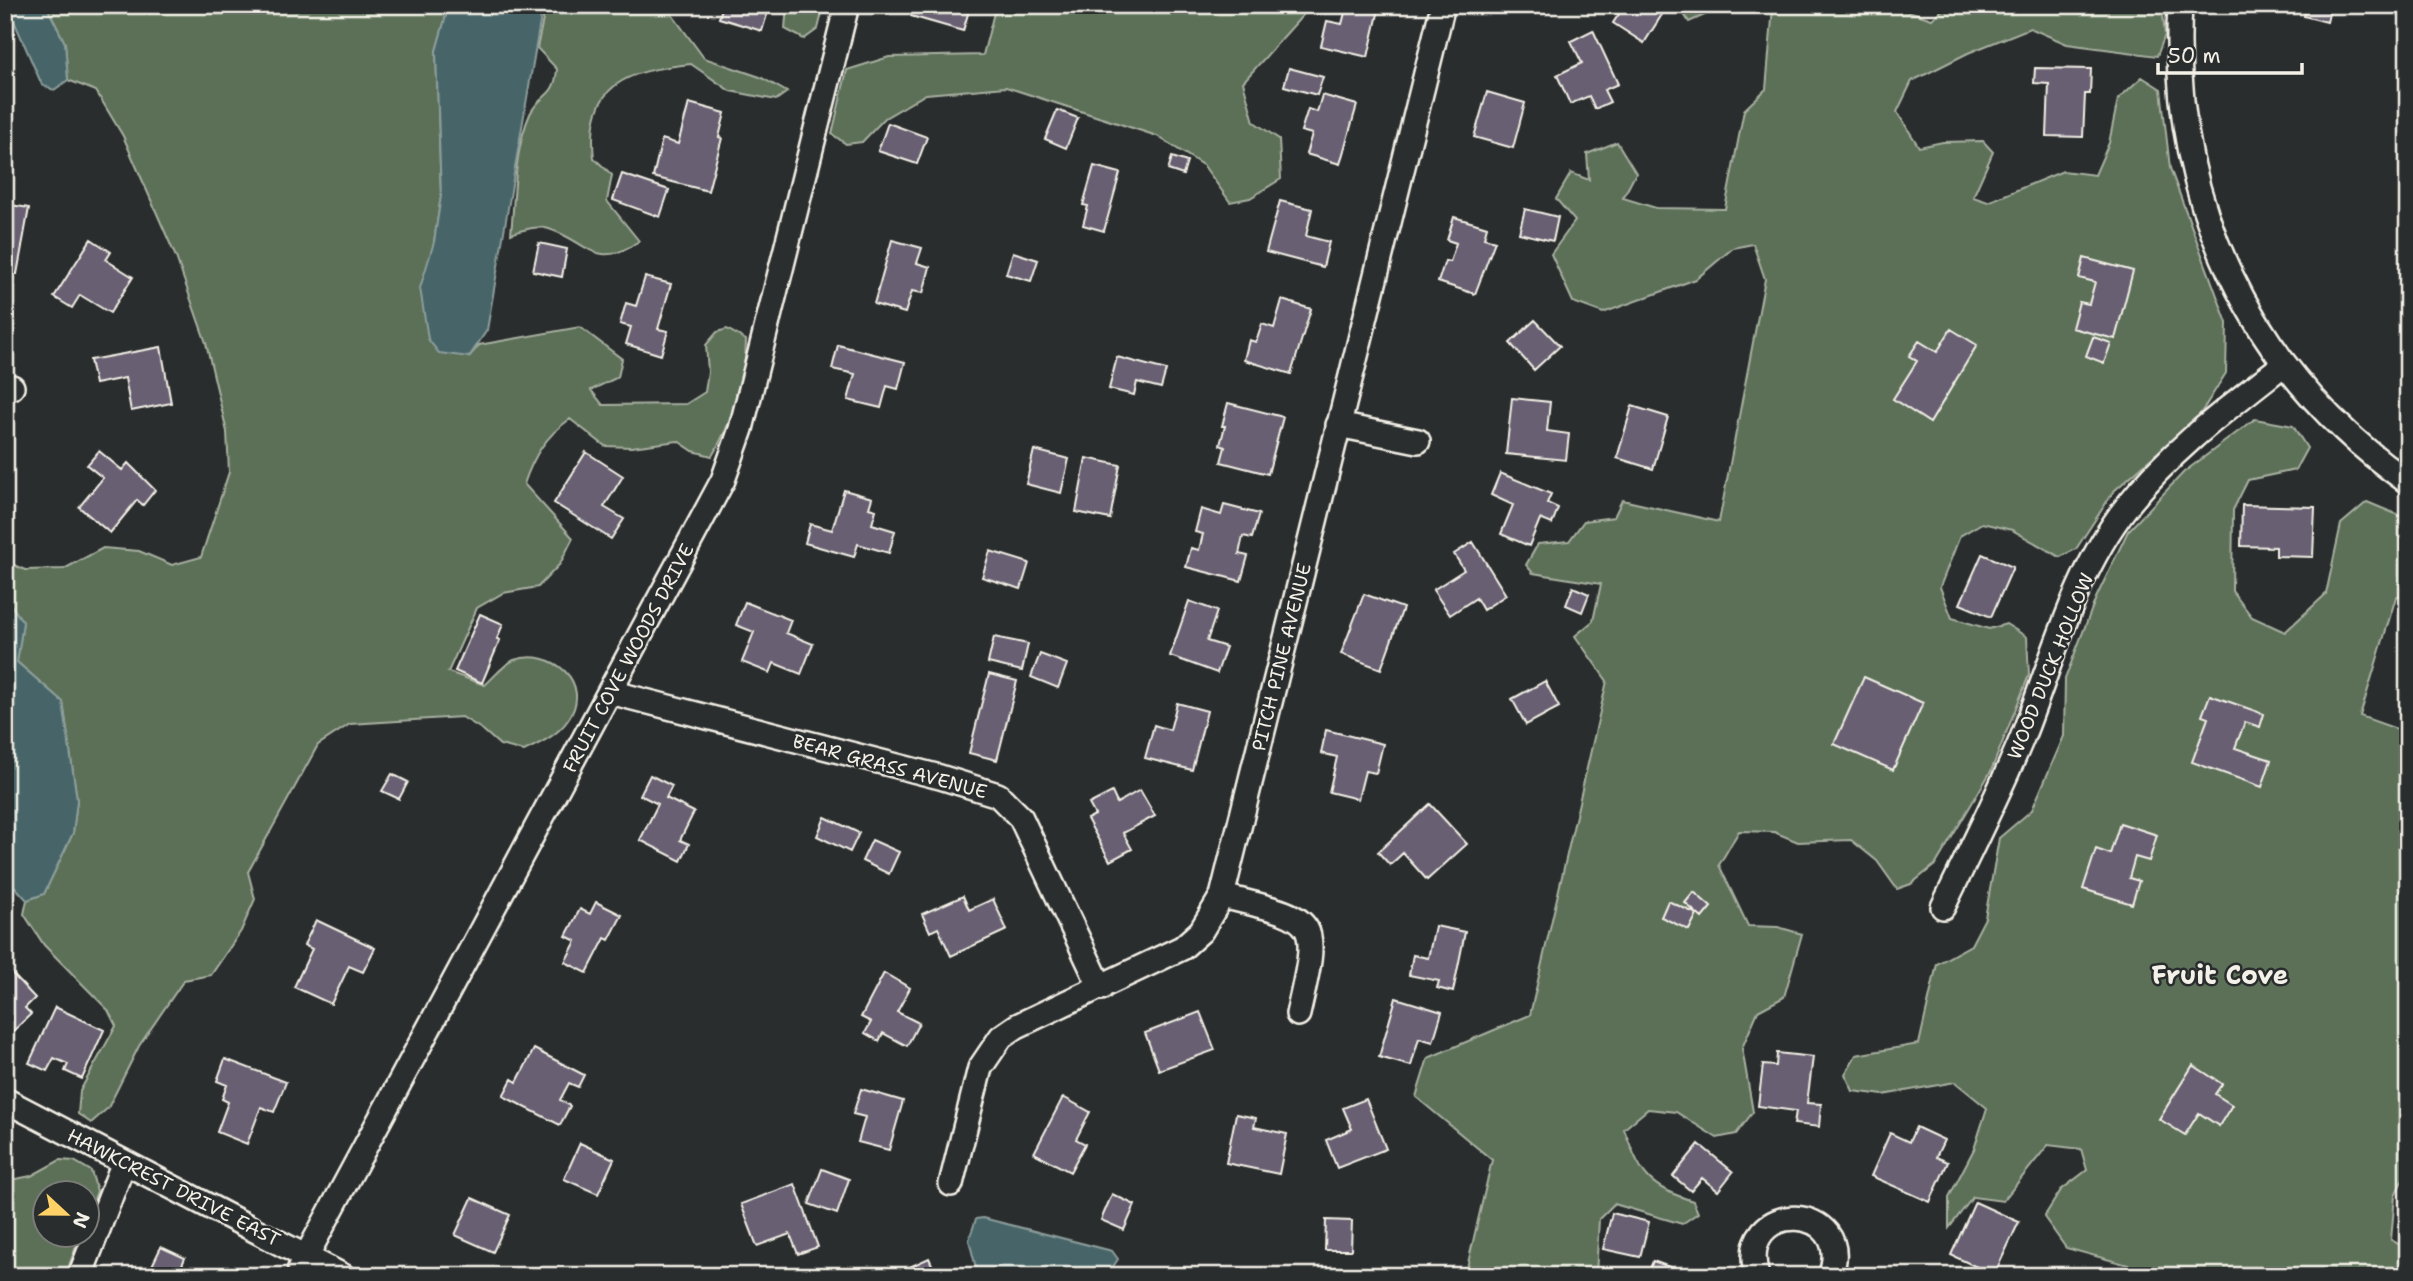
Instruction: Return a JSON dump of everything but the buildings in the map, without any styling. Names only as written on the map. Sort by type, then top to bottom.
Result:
[{"type":"street","name":"FRUIT COVE WOODS DRIVE","points":[[304,1262],[368,1138],[704,519],[741,429],[847,5]]},
{"type":"street","name":"PITCH PINE AVENUE","points":[[951,1184],[980,1068],[989,1051],[1017,1026],[1182,948],[1201,931],[1222,896],[1443,5]]},
{"type":"street","points":[[2180,5],[2180,99],[2193,176],[2209,227],[2231,276],[2256,323],[2284,364],[2321,409],[2353,439],[2408,482]]},
{"type":"street","name":"WOOD DUCK HOLLOW","points":[[1943,907],[2003,783],[2080,586],[2105,538],[2147,481],[2187,441],[2284,364]]},
{"type":"street","points":[[1338,425],[1418,442]]},
{"type":"street","name":"BEAR GRASS AVENUE","points":[[610,692],[940,777],[998,795],[1021,818],[1101,988]]},
{"type":"street","points":[[1222,896],[1293,916],[1309,931],[1312,952],[1298,1014]]},
{"type":"street","name":"HAWKCREST DRIVE EAST","points":[[5,1100],[124,1162],[304,1262],[343,1276]]},
{"type":"street","points":[[80,1276],[124,1162]]},
{"type":"street","points":[[1757,1276],[1754,1263],[1758,1240],[1769,1225],[1791,1216],[1812,1221],[1824,1229],[1835,1251],[1831,1276]]},
{"type":"green space","points":[[46,5],[449,5],[436,51],[441,196],[434,242],[469,357],[479,345],[580,327],[622,359],[618,377],[591,390],[603,405],[686,404],[705,392],[708,372],[706,345],[717,332],[727,329],[746,340],[744,370],[736,401],[726,430],[712,456],[693,451],[678,441],[631,447],[605,446],[570,419],[548,439],[532,464],[524,484],[573,538],[560,564],[538,587],[503,593],[477,608],[448,672],[485,685],[514,660],[528,657],[555,664],[565,671],[576,693],[575,706],[564,726],[548,739],[524,751],[500,745],[462,717],[350,724],[318,745],[248,872],[255,899],[241,931],[211,975],[184,980],[139,1046],[108,1108],[91,1123],[78,1114],[80,1091],[116,1026],[108,1010],[44,945],[24,914],[27,900],[44,894],[73,833],[77,800],[63,702],[17,662],[23,622],[5,597],[5,561],[25,570],[64,569],[103,548],[139,551],[172,565],[201,557],[229,472],[227,432],[206,343],[176,257],[123,136],[96,91],[68,80],[65,43]]},
{"type":"green space","points":[[546,5],[665,5],[704,58],[760,77],[787,92],[776,100],[730,91],[691,64],[647,71],[615,86],[604,97],[597,113],[593,133],[594,158],[612,175],[607,201],[639,241],[612,254],[592,251],[562,234],[544,228],[511,234],[516,173],[525,128],[534,107],[550,91],[556,79],[557,69],[537,48]]},
{"type":"green space","points":[[787,5],[824,5],[818,29],[804,39],[785,29]]},
{"type":"green space","points":[[996,5],[1312,5],[1243,82],[1254,122],[1279,139],[1281,179],[1250,198],[1230,202],[1204,166],[1157,136],[1006,87],[926,94],[885,118],[862,142],[846,144],[832,134],[847,70],[889,57],[983,55]]},
{"type":"green space","points":[[1678,5],[1727,5],[1689,22]]},
{"type":"green space","points":[[1768,5],[1890,5],[1932,19],[1948,5],[2162,5],[2165,35],[2157,56],[2067,44],[2030,28],[1968,53],[1912,81],[1897,112],[1919,147],[1943,142],[1983,141],[1993,152],[1973,197],[1988,202],[2063,171],[2095,175],[2109,143],[2118,99],[2142,77],[2161,89],[2170,168],[2227,323],[2226,373],[2199,416],[2114,491],[2076,549],[2060,557],[2012,530],[1982,523],[1960,536],[1940,587],[1952,618],[1989,629],[2006,624],[2027,637],[2029,675],[1991,771],[1936,864],[1911,884],[1897,889],[1877,861],[1851,840],[1798,842],[1774,832],[1739,831],[1719,865],[1748,926],[1778,927],[1802,934],[1784,997],[1758,1011],[1742,1048],[1753,1112],[1736,1134],[1717,1138],[1676,1112],[1648,1109],[1624,1129],[1635,1157],[1647,1176],[1665,1190],[1693,1201],[1698,1213],[1682,1224],[1614,1204],[1599,1219],[1596,1276],[1465,1276],[1492,1160],[1416,1097],[1428,1058],[1530,1015],[1607,681],[1575,636],[1593,621],[1601,584],[1533,573],[1526,565],[1538,544],[1569,541],[1584,521],[1614,517],[1622,500],[1719,522],[1765,279],[1753,244],[1733,248],[1696,279],[1603,313],[1573,302],[1551,254],[1575,221],[1556,199],[1571,173],[1589,180],[1587,154],[1617,142],[1636,173],[1623,198],[1656,208],[1725,209],[1744,110],[1766,89],[1773,7]]},
{"type":"green space","points":[[2255,419],[2293,426],[2307,448],[2295,470],[2248,480],[2233,510],[2232,591],[2252,617],[2285,632],[2326,594],[2341,524],[2367,502],[2408,519],[2408,592],[2396,597],[2360,716],[2408,733],[2408,1169],[2395,1195],[2391,1240],[2408,1249],[2408,1276],[2198,1276],[2180,1268],[2139,1268],[2066,1248],[2044,1217],[2061,1190],[2087,1170],[2081,1149],[2048,1145],[2003,1201],[1973,1197],[1949,1228],[1949,1197],[1974,1149],[1987,1108],[1955,1082],[1883,1095],[1853,1091],[1845,1074],[1856,1055],[1919,1044],[1937,964],[1971,945],[1985,918],[1999,838],[2032,810],[2064,736],[2065,679],[2096,598],[2128,531],[2184,472]]},
{"type":"green space","points":[[60,1160],[74,1161],[91,1171],[94,1180],[32,1180],[32,1250],[75,1250],[65,1276],[5,1276],[5,1181],[31,1176]]},
{"type":"water","points":[[7,5],[46,5],[65,43],[68,80],[54,90],[42,85]]},
{"type":"water","points":[[449,5],[543,5],[487,330],[469,357],[439,353],[428,339],[420,288],[434,242],[441,196],[436,51]]},
{"type":"water","points":[[5,597],[23,622],[17,662],[63,702],[77,800],[73,833],[44,894],[27,900],[5,876]]},
{"type":"water","points":[[983,1218],[1112,1251],[1118,1259],[1107,1276],[978,1276],[969,1240],[976,1219]]},
{"type":"district","name":"Fruit Cove","points":[[2220,975]]}]
